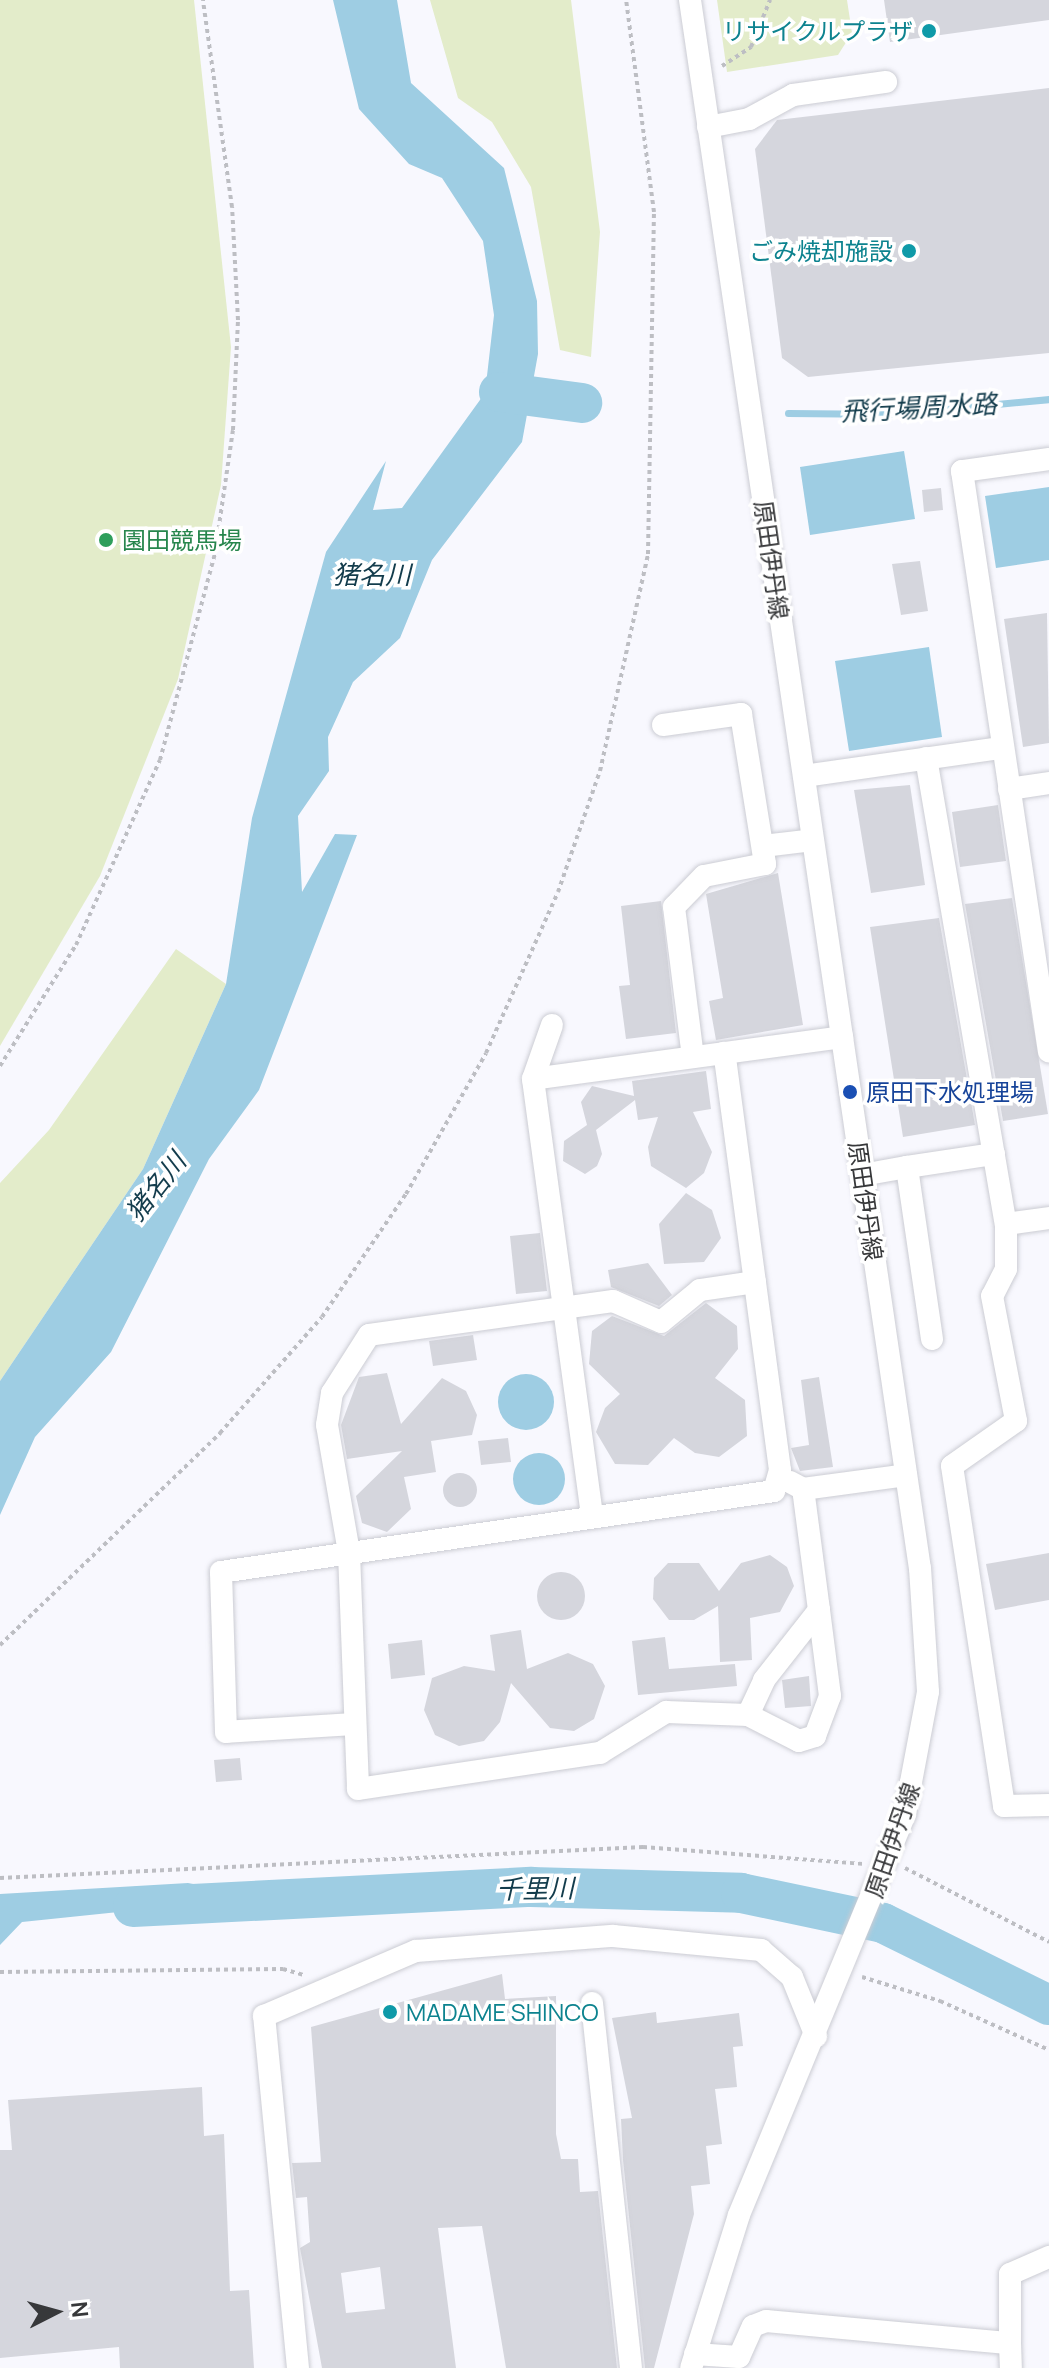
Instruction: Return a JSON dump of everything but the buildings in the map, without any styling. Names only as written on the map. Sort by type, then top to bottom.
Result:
[{"type":"street","name":"原田伊丹線","points":[[690,0],[906,1475],[928,1692],[921,1755],[885,1868],[739,2215],[693,2361]]},
{"type":"street","points":[[708,127],[749,119],[793,95],[886,82]]},
{"type":"street","points":[[1049,459],[962,471],[1001,748],[1049,1052]]},
{"type":"street","points":[[663,725],[741,714],[765,864],[704,876],[674,907],[693,1057]]},
{"type":"street","points":[[804,776],[1001,748]]},
{"type":"street","points":[[926,758],[1006,1224],[1006,1269],[992,1296],[1016,1421],[952,1466],[1004,1806],[1049,1805]]},
{"type":"street","points":[[1009,789],[1049,783]]},
{"type":"street","points":[[763,846],[813,840]]},
{"type":"street","points":[[552,1025],[533,1079],[592,1517]]},
{"type":"street","points":[[533,1079],[842,1037]]},
{"type":"street","points":[[355,1724],[226,1732],[221,1572],[774,1491],[778,1477],[724,1053]]},
{"type":"street","points":[[862,1175],[994,1154]]},
{"type":"street","points":[[907,1167],[932,1339]]},
{"type":"street","points":[[1006,1224],[1049,1218]]},
{"type":"street","points":[[755,1282],[700,1290],[661,1322],[613,1301],[563,1304],[369,1335],[332,1393],[327,1425],[349,1553],[358,1789],[600,1753],[666,1712],[748,1715],[799,1741],[815,1736],[825,1721],[830,1696],[803,1489]]},
{"type":"street","points":[[778,1477],[803,1489],[906,1475]]},
{"type":"street","points":[[748,1715],[764,1680],[819,1610]]},
{"type":"street","points":[[298,2368],[264,2016],[416,1951],[613,1936],[761,1950],[792,1977],[816,2036]]},
{"type":"street","points":[[592,2003],[631,2368]]},
{"type":"street","points":[[1011,2368],[1010,2274],[1049,2257]]},
{"type":"street","points":[[693,2361],[739,2357],[753,2326],[766,2321],[1010,2343]]},
{"type":"path","points":[[0,1066],[76,945],[160,760],[215,553],[233,430],[238,320],[232,207],[203,0]]},
{"type":"path","points":[[0,1645],[220,1433],[322,1317],[406,1194],[486,1053],[558,892],[604,757],[648,554],[654,212],[626,0]]},
{"type":"path","points":[[717,69],[751,47],[770,0]]},
{"type":"path","points":[[0,1878],[643,1847],[838,1867],[885,1868],[1049,1942]]},
{"type":"path","points":[[844,1964],[940,2001],[1049,2050]]},
{"type":"path","points":[[0,1972],[283,1969],[303,1973],[312,1995]]},
{"type":"green space","name":"園田競馬場","points":[[0,0],[194,0],[231,347],[221,485],[178,679],[100,876],[0,1046]]},
{"type":"green space","points":[[430,0],[571,0],[600,232],[591,357],[560,350],[531,187],[492,122],[458,98]]},
{"type":"green space","points":[[717,0],[847,0],[852,33],[838,55],[727,72]]},
{"type":"green space","points":[[176,949],[226,984],[143,1169],[0,1381],[0,1183],[49,1130]]},
{"type":"water","name":"猪名川","points":[[333,0],[397,0],[411,83],[504,168],[537,301],[538,354],[522,442],[432,560],[400,638],[353,682],[328,737],[329,771],[298,816],[302,892],[335,834],[357,835],[259,1090],[209,1159],[111,1352],[35,1437],[0,1515],[0,1381],[143,1169],[226,984],[252,818],[326,552],[386,461],[373,510],[402,508],[485,393],[494,315],[483,241],[442,178],[409,164],[359,109]]},
{"type":"water","points":[[904,451],[915,519],[810,535],[800,467]]},
{"type":"water","points":[[1049,487],[1049,560],[996,568],[985,496]]},
{"type":"water","points":[[929,647],[942,737],[849,751],[835,661]]},
{"type":"water","points":[[526,1374],[546,1382],[554,1402],[546,1422],[526,1430],[506,1422],[498,1402],[506,1382]]},
{"type":"water","points":[[539,1453],[558,1460],[565,1479],[558,1498],[539,1505],[520,1498],[513,1479],[520,1460]]},
{"type":"water","points":[[188,1883],[262,1897],[22,1922],[0,1945],[0,1894]]},
{"type":"waterway","name":"飛行場周水路","points":[[499,392],[582,403]]},
{"type":"waterway","name":"飛行場周水路","points":[[788,413],[894,414],[1049,399]]},
{"type":"waterway","name":"千里川","points":[[133,1907],[531,1887],[741,1893],[883,1923],[1049,2005]]},
{"type":"place","name":"リサイクルプラザ","points":[[929,31]]},
{"type":"place","name":"ごみ焼却施設","points":[[909,251]]},
{"type":"place","name":"園田競馬場","points":[[106,540]]},
{"type":"place","name":"原田下水処理場","points":[[850,1092]]},
{"type":"place","name":"MADAME SHINCO","points":[[390,2012]]}]
